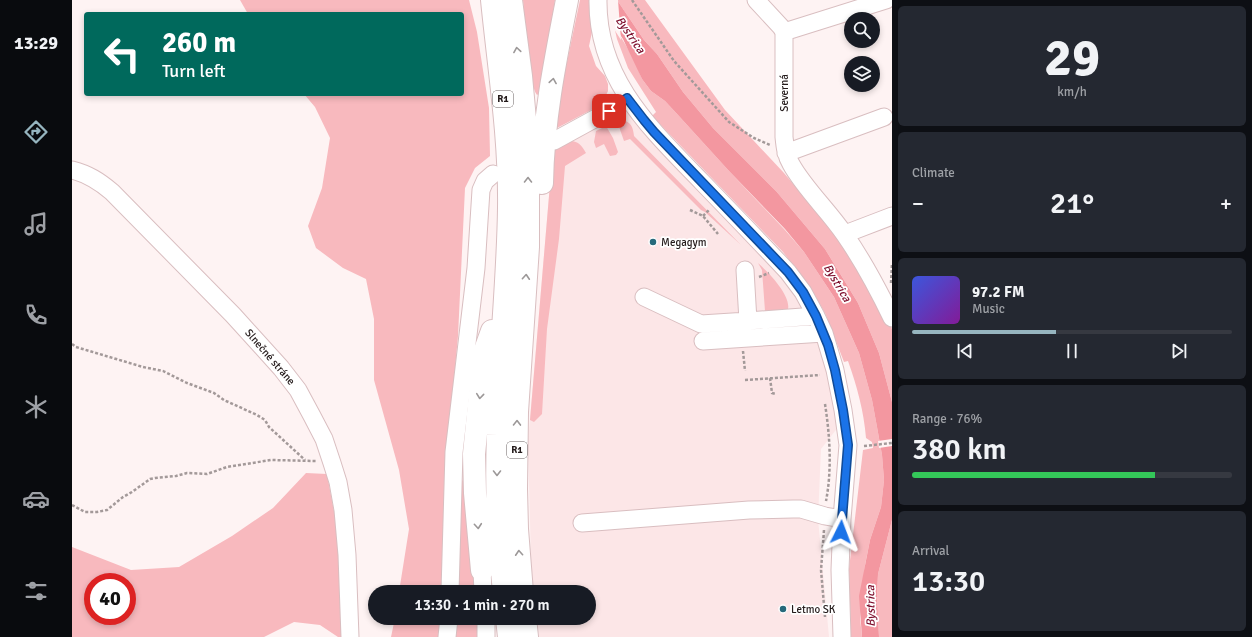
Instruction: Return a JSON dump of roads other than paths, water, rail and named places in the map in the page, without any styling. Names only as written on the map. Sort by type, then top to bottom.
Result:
[{"type":"highway","points":[[479,0],[496,46]]},
{"type":"highway","points":[[479,0],[491,78],[499,156],[498,238],[492,331],[498,434]]},
{"type":"highway","name":"R1","points":[[492,0],[507,134],[509,207],[508,259],[498,434],[498,526],[503,585]]},
{"type":"highway","name":"R1","points":[[510,0],[521,76],[528,153],[528,247],[517,412],[516,454],[517,529],[521,585]]},
{"type":"highway","points":[[528,247],[542,194],[546,119],[567,0]]},
{"type":"highway","points":[[482,570],[475,493],[474,454],[484,353],[492,331]]},
{"type":"highway","points":[[508,625],[509,637]]},
{"type":"highway","points":[[526,625],[527,637]]},
{"type":"street","points":[[756,0],[784,32],[886,0]]},
{"type":"street","points":[[598,3],[604,45],[611,66],[627,98],[654,132],[788,272],[803,292],[824,333],[835,370],[848,445],[842,519],[840,570],[842,637]]},
{"type":"street","name":"Severná","points":[[784,32],[784,137],[786,153],[800,179],[833,217],[845,234],[874,280],[892,318]]},
{"type":"street","points":[[554,141],[609,111],[627,98]]},
{"type":"street","points":[[786,153],[884,118]]},
{"type":"street","name":"Slnečné stráne","points":[[72,170],[84,173],[98,180],[112,192],[233,315],[281,368],[298,390],[324,438],[338,482],[345,530],[350,637]]},
{"type":"street","points":[[450,585],[454,452],[476,268],[480,199],[486,181],[493,174]]},
{"type":"street","points":[[845,234],[892,216]]},
{"type":"street","points":[[745,270],[748,321]]},
{"type":"street","points":[[644,297],[701,324],[816,316]]},
{"type":"street","points":[[703,341],[824,333]]},
{"type":"street","points":[[582,524],[749,510],[793,509],[801,509],[842,519]]},
{"type":"street","points":[[482,570],[483,585]]},
{"type":"street","points":[[447,637],[448,625]]},
{"type":"street","points":[[486,625],[486,637]]},
{"type":"water","name":"Bystrica","points":[[597,0],[617,0],[644,40],[657,54],[683,92],[713,128],[776,191],[825,249],[858,303],[879,353],[892,402],[892,520],[878,574],[877,596],[879,637],[862,637],[859,596],[870,540],[881,507],[884,480],[882,455],[872,400],[859,353],[834,297],[804,252],[785,229],[665,101],[651,91],[642,79],[623,39]]},
{"type":"place","name":"Megagym","points":[[653,242]]},
{"type":"place","name":"Letmo SK","points":[[783,609]]}]
